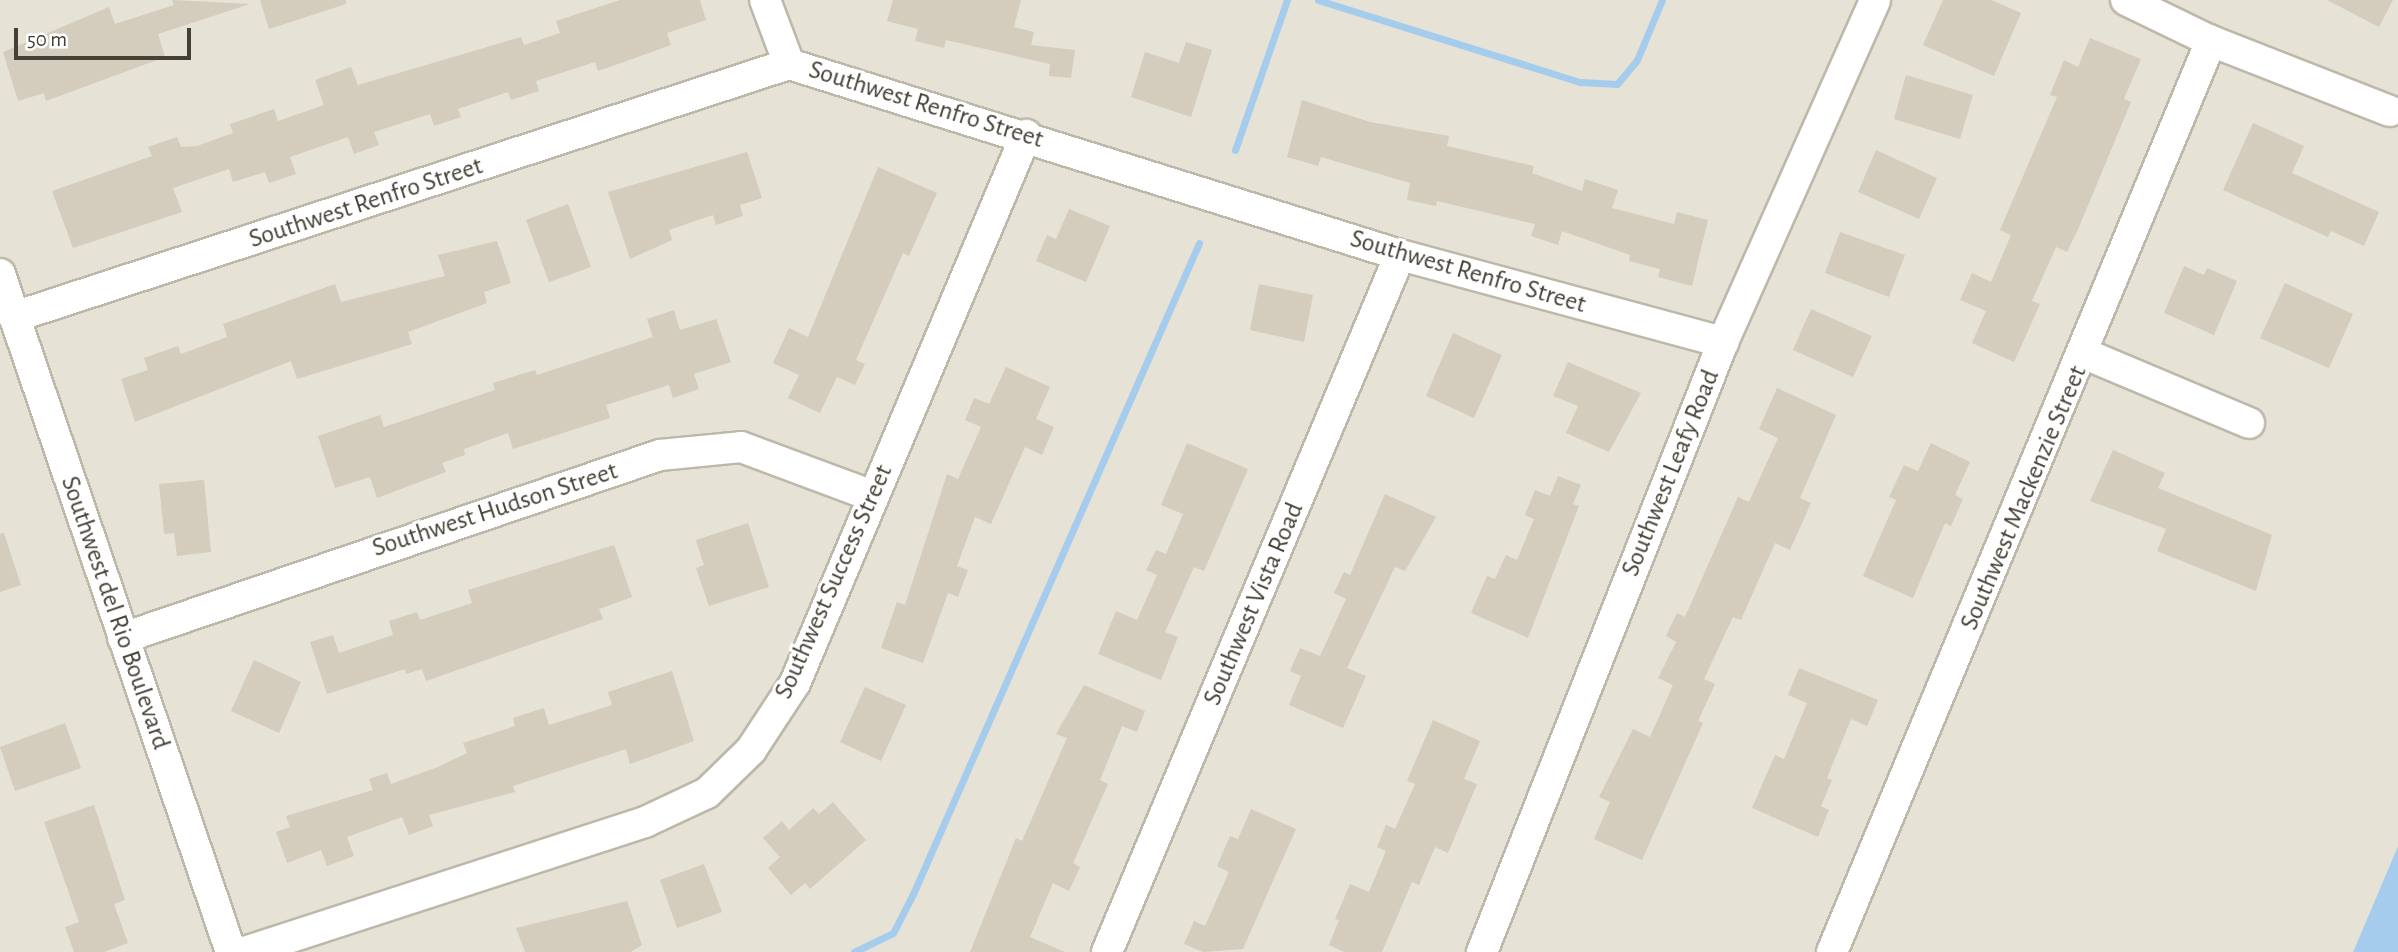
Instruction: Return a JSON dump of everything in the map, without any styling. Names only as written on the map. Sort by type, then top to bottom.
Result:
[{"type":"street","points":[[765,0],[789,64]]},
{"type":"street","name":"Southwest Leafy Road","points":[[1482,952],[1723,342],[1875,0]]},
{"type":"street","points":[[2126,0],[2211,41],[2390,111]]},
{"type":"street","name":"Southwest Mackenzie Street","points":[[1832,952],[2085,354],[2211,41]]},
{"type":"street","name":"Southwest Renfro Street","points":[[14,317],[789,64],[1026,135],[1400,255],[1723,342]]},
{"type":"street","name":"Southwest Success Street","points":[[245,952],[645,822],[707,793],[751,750],[795,683],[870,495],[939,351],[1026,135]]},
{"type":"street","name":"Southwest Vista Road","points":[[1107,952],[1400,255]]},
{"type":"street","name":"Southwest del Rio Boulevard","points":[[0,274],[231,952]]},
{"type":"street","points":[[2085,354],[2249,423]]},
{"type":"street","name":"Southwest Hudson Street","points":[[123,638],[660,455],[741,447],[870,495]]},
{"type":"shaded area","points":[[0,0],[2398,0],[2398,846],[2353,952],[0,952]]},
{"type":"water","points":[[2398,846],[2398,952],[2353,952]]},
{"type":"building","points":[[172,0],[250,4],[158,34],[165,57],[46,101],[44,93],[18,101],[3,52],[109,7],[115,24],[174,5]]},
{"type":"building","points":[[260,0],[346,0],[346,4],[269,29]]},
{"type":"building","points":[[620,0],[700,0],[706,20],[667,33],[671,45],[621,63],[598,71],[595,62],[536,81],[539,91],[511,100],[508,92],[458,109],[461,117],[434,126],[430,114],[374,132],[379,145],[354,154],[348,137],[290,157],[296,174],[269,183],[265,172],[233,182],[229,169],[173,188],[182,212],[73,248],[52,191],[152,156],[148,147],[177,137],[181,147],[197,146],[233,133],[230,124],[274,109],[278,121],[324,105],[315,80],[351,67],[358,85],[521,37],[524,45],[560,33],[556,21]]},
{"type":"building","points":[[893,0],[1021,0],[1014,27],[1034,32],[1031,45],[1075,50],[1071,78],[1049,76],[1050,64],[946,40],[944,48],[915,41],[918,29],[887,21]]},
{"type":"building","points":[[1943,0],[1991,0],[2021,13],[1994,76],[1923,45]]},
{"type":"building","points":[[2327,0],[2393,0],[2379,27]]},
{"type":"building","points":[[2090,38],[2141,59],[2124,99],[2131,102],[2067,252],[2056,247],[2032,301],[2040,304],[2014,362],[1972,343],[1986,311],[1960,300],[1972,273],[1991,282],[2011,235],[2000,230],[2057,97],[2050,95],[2064,60],[2078,67]]},
{"type":"building","points":[[1186,42],[1212,50],[1191,117],[1131,97],[1145,52],[1179,63]]},
{"type":"building","points":[[1906,75],[1973,95],[1960,139],[1894,119]]},
{"type":"building","points":[[1302,100],[1370,122],[1449,136],[1447,146],[1534,166],[1532,173],[1582,191],[1585,179],[1618,190],[1612,208],[1674,224],[1677,212],[1708,220],[1692,286],[1658,277],[1660,269],[1629,261],[1630,255],[1562,231],[1558,245],[1531,236],[1535,224],[1437,201],[1436,206],[1407,200],[1410,183],[1321,157],[1318,166],[1287,157]]},
{"type":"building","points":[[2253,123],[2304,146],[2292,173],[2379,212],[2364,246],[2331,231],[2328,237],[2223,190]]},
{"type":"building","points":[[1876,150],[1937,178],[1919,219],[1858,192]]},
{"type":"building","points":[[747,152],[762,198],[740,205],[743,216],[716,225],[713,215],[669,230],[672,240],[630,259],[608,192]]},
{"type":"building","points":[[878,167],[937,193],[909,256],[903,253],[856,360],[865,364],[855,385],[837,377],[820,413],[788,398],[799,375],[773,363],[789,328],[808,337]]},
{"type":"building","points":[[568,204],[591,267],[549,282],[526,220]]},
{"type":"building","points":[[1069,209],[1110,226],[1086,282],[1036,261],[1047,235],[1056,239]]},
{"type":"building","points":[[1840,232],[1905,255],[1889,297],[1825,273]]},
{"type":"building","points":[[497,241],[511,283],[484,292],[487,303],[408,332],[412,344],[297,379],[291,361],[135,422],[121,379],[148,370],[144,358],[178,346],[181,354],[227,337],[223,324],[335,284],[341,302],[445,276],[438,255]]},
{"type":"building","points":[[2184,266],[2204,275],[2207,268],[2237,281],[2214,335],[2164,313]]},
{"type":"building","points":[[2285,283],[2353,314],[2329,368],[2260,338]]},
{"type":"building","points":[[1259,284],[1313,295],[1304,342],[1250,330]]},
{"type":"building","points":[[1811,309],[1872,336],[1853,377],[1793,350]]},
{"type":"building","points":[[674,310],[680,330],[716,319],[731,362],[694,374],[699,389],[673,398],[669,385],[606,405],[610,418],[513,449],[508,433],[464,449],[465,455],[442,463],[446,472],[377,498],[370,477],[335,488],[318,436],[380,415],[384,427],[495,390],[493,383],[535,370],[537,375],[653,337],[647,319]]},
{"type":"building","points":[[1453,333],[1502,355],[1474,418],[1426,396]]},
{"type":"building","points":[[1568,362],[1641,393],[1609,452],[1566,433],[1578,406],[1553,396]]},
{"type":"building","points":[[1006,367],[1050,387],[1036,419],[1054,427],[1042,455],[1025,447],[991,524],[975,517],[957,566],[968,570],[958,597],[948,593],[923,663],[881,648],[897,602],[905,605],[947,474],[958,479],[981,427],[965,420],[974,398],[989,404]]},
{"type":"building","points":[[1777,388],[1836,415],[1800,498],[1811,503],[1790,550],[1775,543],[1741,620],[1733,617],[1704,679],[1715,684],[1698,721],[1703,723],[1642,860],[1594,839],[1610,802],[1599,797],[1633,729],[1650,737],[1673,685],[1658,678],[1676,642],[1666,636],[1677,613],[1685,617],[1738,497],[1749,502],[1778,438],[1759,429]]},
{"type":"building","points":[[1187,443],[1248,469],[1204,571],[1194,567],[1165,632],[1178,637],[1161,680],[1098,654],[1116,611],[1137,620],[1157,575],[1146,570],[1156,550],[1166,554],[1183,514],[1161,505]]},
{"type":"building","points":[[1931,443],[1970,462],[1955,495],[1963,499],[1951,526],[1945,523],[1913,598],[1863,576],[1896,500],[1889,497],[1904,465],[1918,471]]},
{"type":"building","points":[[2113,450],[2165,473],[2158,488],[2272,535],[2256,591],[2157,551],[2166,529],[2090,501]]},
{"type":"building","points":[[1558,476],[1581,485],[1573,504],[1579,506],[1528,638],[1471,613],[1487,576],[1495,579],[1506,555],[1517,560],[1534,519],[1525,515],[1535,490],[1550,496]]},
{"type":"building","points":[[204,480],[211,552],[177,556],[174,533],[164,534],[159,484]]},
{"type":"building","points":[[1385,494],[1436,517],[1405,571],[1395,567],[1347,668],[1366,676],[1343,728],[1289,705],[1301,676],[1290,671],[1300,648],[1320,656],[1346,599],[1334,593],[1344,572],[1350,575]]},
{"type":"building","points":[[748,523],[769,587],[709,606],[696,568],[704,565],[696,540]]},
{"type":"building","points":[[4,533],[21,585],[0,592],[0,534]]},
{"type":"building","points":[[614,545],[632,597],[599,609],[603,619],[426,681],[422,669],[406,674],[405,669],[327,694],[310,642],[333,635],[339,653],[393,635],[389,621],[417,612],[420,620],[472,603],[468,590]]},
{"type":"building","points":[[254,660],[301,682],[279,733],[231,711]]},
{"type":"building","points":[[1799,668],[1878,700],[1867,726],[1851,719],[1827,778],[1832,780],[1821,806],[1829,810],[1818,837],[1752,808],[1775,755],[1784,759],[1807,703],[1788,695]]},
{"type":"building","points":[[672,671],[694,741],[630,764],[626,749],[513,786],[515,792],[429,815],[433,826],[409,835],[402,817],[347,837],[354,856],[327,866],[321,850],[287,863],[276,832],[290,827],[286,816],[373,790],[369,779],[387,773],[391,784],[438,767],[467,753],[463,743],[515,726],[513,718],[544,708],[549,725],[612,705],[608,692]]},
{"type":"building","points":[[1084,685],[1145,711],[1137,732],[1122,726],[1100,780],[1108,784],[1073,863],[1080,867],[1069,891],[1053,883],[1030,937],[1065,952],[970,952],[1016,838],[1022,841],[1067,738],[1056,734]]},
{"type":"building","points":[[865,687],[906,705],[881,761],[840,742]]},
{"type":"building","points":[[1433,720],[1480,741],[1464,779],[1477,784],[1448,853],[1435,847],[1419,885],[1412,882],[1382,952],[1344,952],[1329,945],[1339,920],[1335,919],[1350,884],[1369,892],[1386,851],[1377,847],[1386,825],[1395,829],[1415,784],[1407,781]]},
{"type":"building","points":[[65,723],[81,768],[15,791],[0,747]]},
{"type":"building","points":[[833,802],[866,840],[810,889],[805,883],[791,895],[768,868],[780,857],[763,838],[782,821],[789,830],[813,808],[819,814]]},
{"type":"building","points":[[94,805],[125,900],[114,904],[128,943],[104,952],[74,952],[65,927],[79,922],[44,822]]},
{"type":"building","points":[[1251,809],[1296,829],[1243,949],[1203,952],[1184,944],[1194,921],[1205,926],[1229,872],[1217,866],[1230,836],[1238,839]]},
{"type":"building","points":[[704,864],[722,912],[677,928],[660,880]]},
{"type":"building","points":[[627,901],[642,945],[631,952],[525,952],[516,928]]},
{"type":"waterway","points":[[1235,150],[1287,0]]},
{"type":"waterway","points":[[1318,0],[1580,82],[1617,84],[1637,60],[1662,0]]},
{"type":"waterway","points":[[854,952],[893,933],[913,894],[1199,243]]}]
